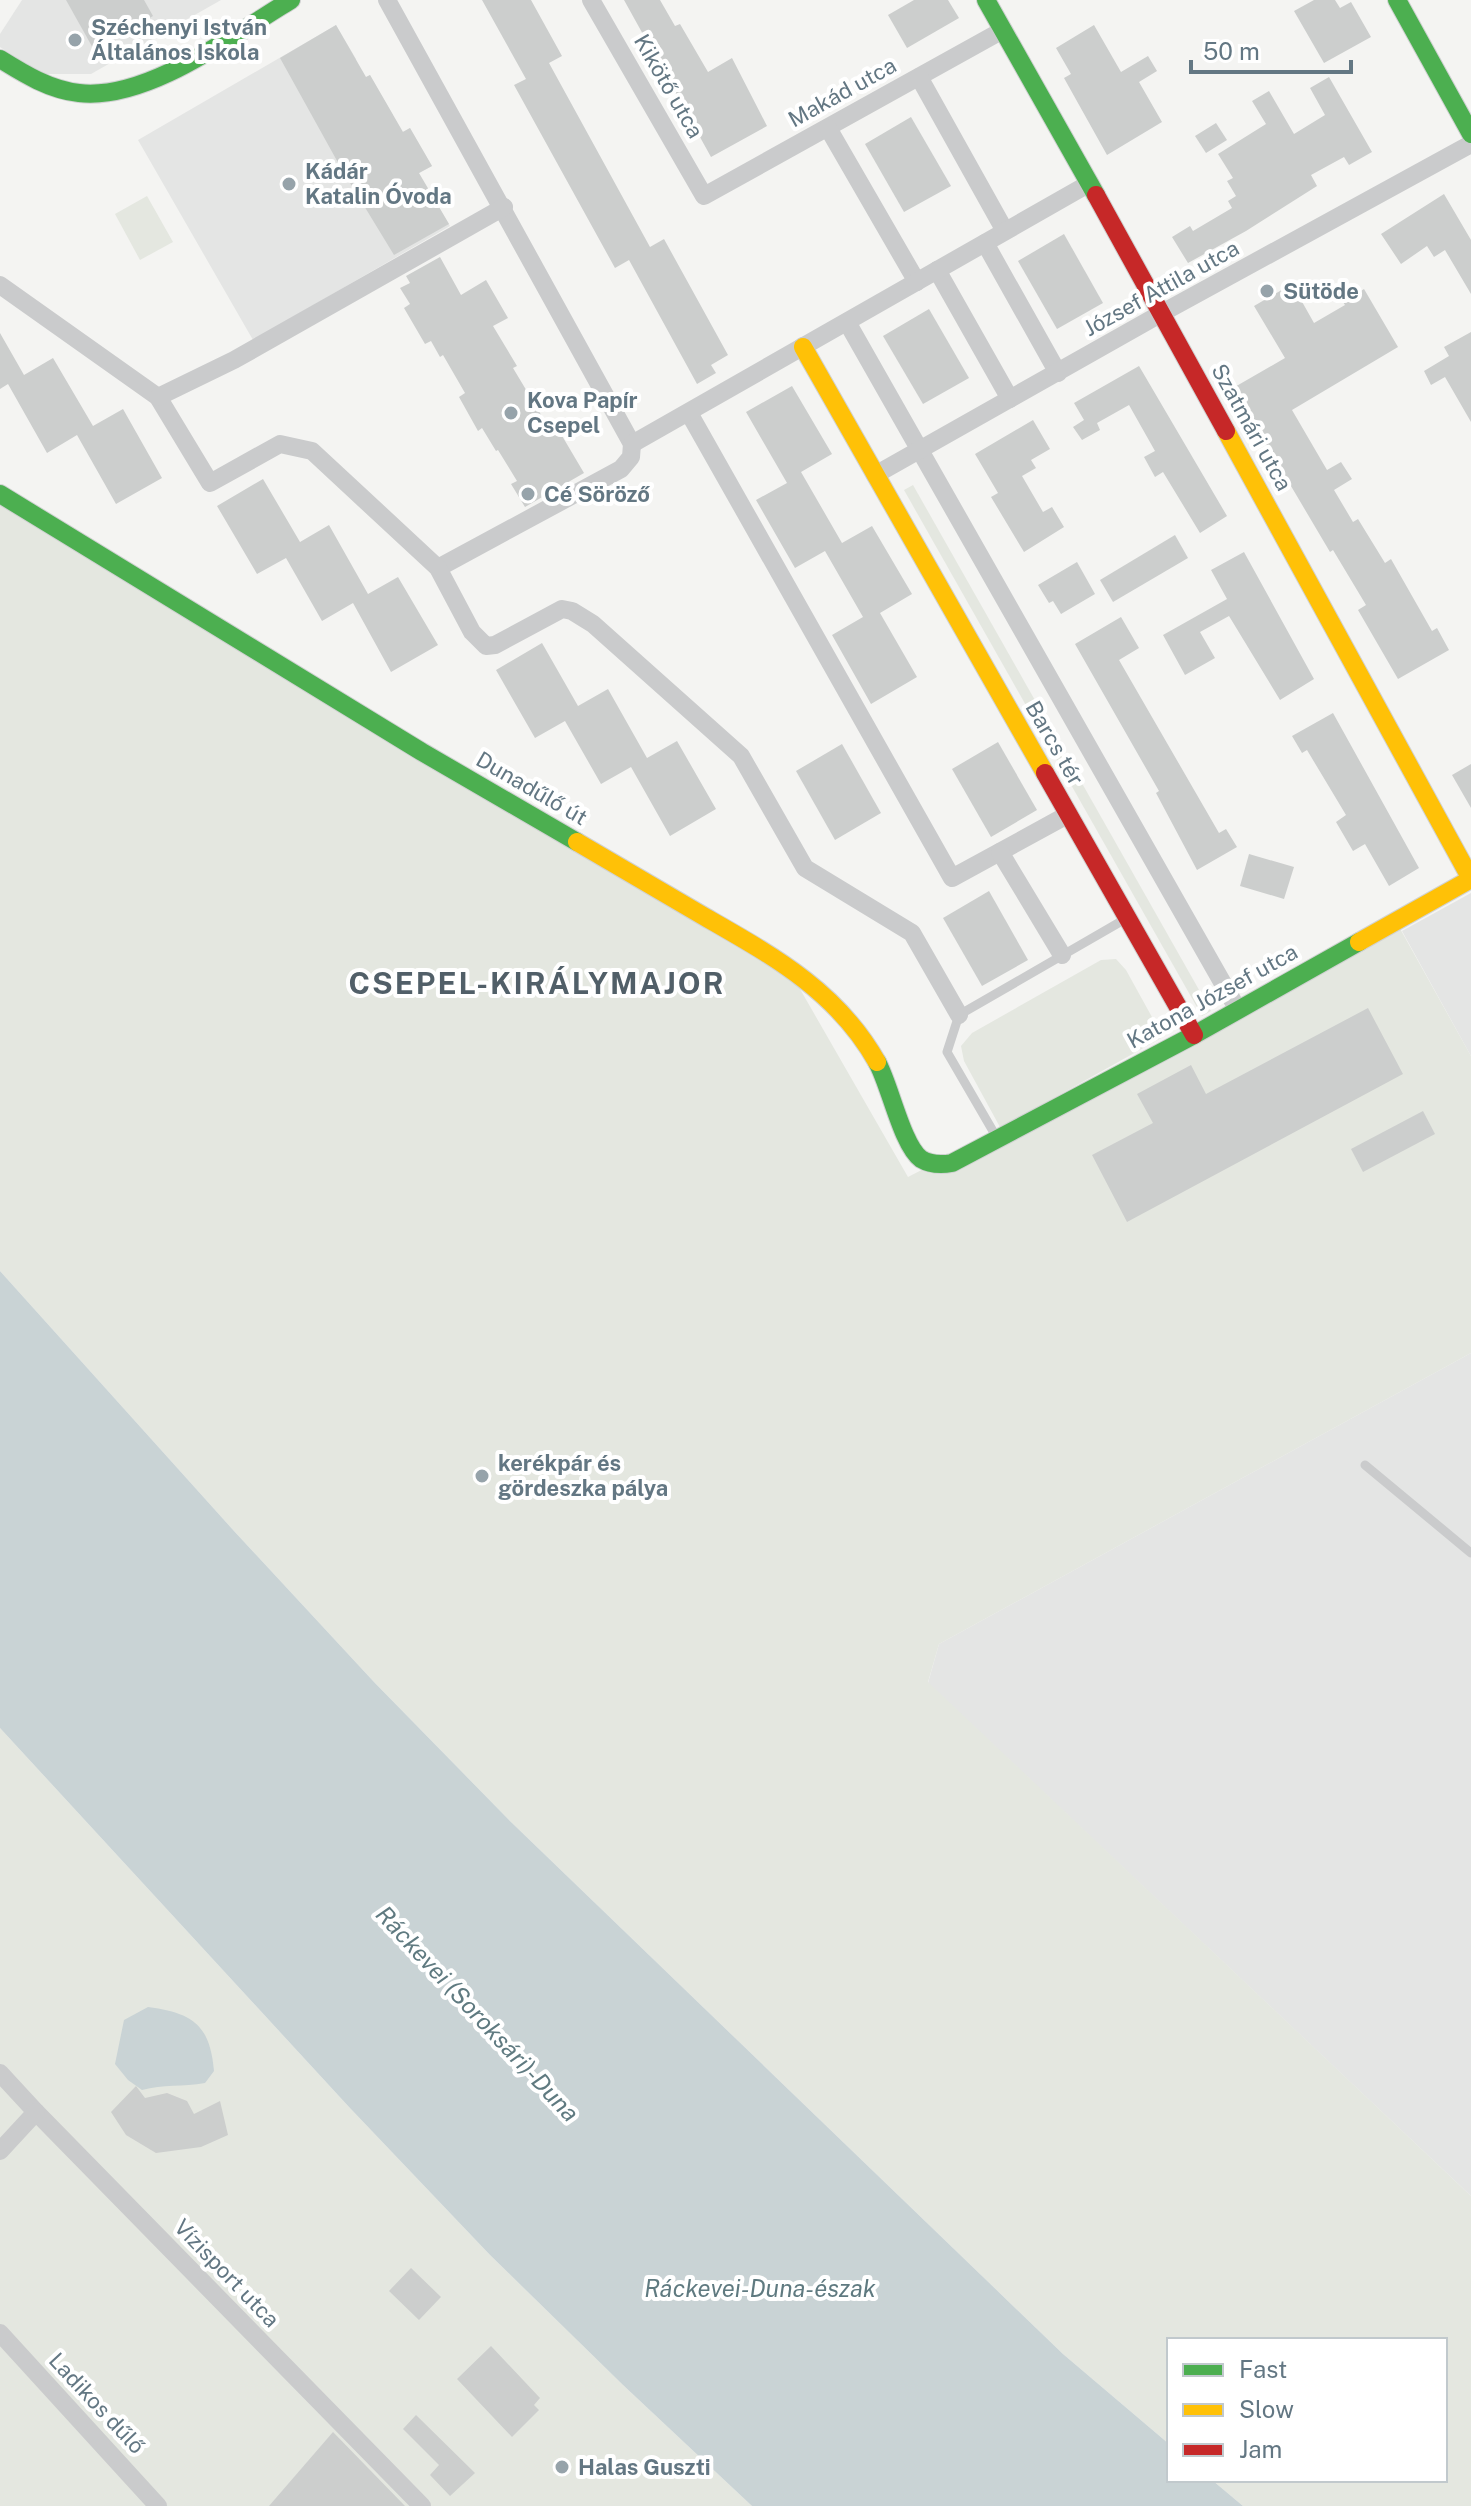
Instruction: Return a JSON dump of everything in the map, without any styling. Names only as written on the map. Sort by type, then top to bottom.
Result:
[{"type":"street","points":[[0,59],[30,78],[72,92],[90,95],[136,86],[177,67],[291,0]]},
{"type":"street","points":[[387,0],[504,207],[632,444],[631,457],[621,469],[438,568]]},
{"type":"street","name":"Kikötő utca","points":[[591,0],[704,196]]},
{"type":"street","name":"Szatmári utca","points":[[986,0],[1162,313],[1471,879]]},
{"type":"street","points":[[1397,0],[1471,134]]},
{"type":"street","name":"Makád utca","points":[[704,196],[1003,30]]},
{"type":"street","points":[[919,77],[1005,231]]},
{"type":"street","points":[[828,128],[917,282]]},
{"type":"street","name":"József Attila utca","points":[[875,475],[1471,144]]},
{"type":"street","points":[[632,444],[1090,183]]},
{"type":"street","points":[[158,397],[234,360],[504,207]]},
{"type":"street","points":[[985,243],[1058,373]]},
{"type":"street","points":[[937,270],[1010,399]]},
{"type":"street","points":[[0,285],[158,397],[210,483],[280,444],[312,451],[438,568],[472,632],[486,646],[495,645],[562,609],[572,611],[593,624],[741,756],[805,868],[912,933],[959,1015]]},
{"type":"street","name":"Barcs tér","points":[[847,322],[1238,1010]]},
{"type":"street","name":"Barcs tér","points":[[803,347],[1194,1035]]},
{"type":"street","points":[[689,413],[952,878],[1069,814]]},
{"type":"street","name":"Dunadűlő út","points":[[0,494],[422,752],[785,963],[811,983],[856,1032],[878,1065],[911,1147],[919,1156],[933,1164],[946,1165],[975,1152]]},
{"type":"street","points":[[1000,852],[1062,955]]},
{"type":"street","name":"Katona József utca","points":[[975,1152],[1194,1035],[1471,879]]},
{"type":"street","name":"Vízisport utca","points":[[0,2073],[422,2506]]},
{"type":"street","points":[[0,2151],[36,2112]]},
{"type":"street","name":"Ladikos dűlő","points":[[0,2333],[158,2506]]},
{"type":"lane","points":[[999,1141],[947,1052],[959,1015],[1127,918]]},
{"type":"lane","points":[[1365,1465],[1471,1553]]},
{"type":"shaded area","name":"Széchenyi István Általános Iskola","points":[[22,0],[221,0],[91,74],[41,74],[0,47],[0,34]]},
{"type":"shaded area","name":"Kádár Katalin Óvoda","points":[[336,25],[356,59],[348,65],[358,82],[370,75],[393,115],[381,122],[391,138],[410,128],[432,166],[412,177],[421,194],[429,190],[450,226],[253,340],[138,140]]},
{"type":"shaded area","points":[[147,196],[173,242],[140,260],[115,214]]},
{"type":"shaded area","points":[[913,485],[1211,1011],[1202,1016],[904,490]]},
{"type":"shaded area","points":[[0,496],[777,949],[908,1177],[1001,1129],[964,1061],[961,1046],[972,1033],[1101,960],[1116,959],[1126,970],[1163,1037],[1009,1123],[1398,925],[1471,1056],[1471,1353],[939,1644],[928,1682],[1471,2196],[1471,2506],[1243,2506],[1214,2482],[1447,2482],[1447,2338],[1167,2338],[1167,2442],[1063,2354],[511,1822],[374,1682],[0,1271]]},
{"type":"shaded area","points":[[1471,893],[1471,1056],[1402,931]]},
{"type":"shaded area","points":[[1471,1353],[1471,2196],[928,1683],[939,1644]]},
{"type":"shaded area","points":[[0,1728],[349,2107],[490,2255],[752,2506],[0,2506]]},
{"type":"water","name":"Ráckevei-Duna-észak","points":[[0,1271],[374,1682],[511,1822],[1063,2354],[1167,2442],[1167,2482],[1214,2482],[1243,2506],[752,2506],[490,2255],[349,2107],[0,1728]]},
{"type":"water","points":[[148,2007],[187,2017],[203,2032],[212,2055],[214,2071],[205,2083],[142,2090],[128,2080],[115,2064],[124,2020]]},
{"type":"building","points":[[66,0],[144,0],[153,16],[94,50]]},
{"type":"building","points":[[482,0],[531,0],[562,56],[549,63],[650,247],[664,239],[728,355],[711,365],[716,373],[697,384],[629,260],[615,268],[514,85],[526,79]]},
{"type":"building","points":[[624,0],[660,0],[675,26],[680,24],[708,72],[732,58],[767,126],[711,157]]},
{"type":"building","points":[[914,0],[948,0],[959,18],[907,48],[888,15]]},
{"type":"building","points":[[1314,0],[1335,0],[1340,8],[1351,2],[1371,37],[1324,63],[1294,11]]},
{"type":"building","points":[[336,25],[403,132],[410,128],[432,166],[419,173],[449,224],[394,255],[280,58]]},
{"type":"building","points":[[1094,25],[1121,72],[1148,56],[1157,71],[1139,82],[1162,122],[1107,155],[1064,78],[1071,74],[1056,48]]},
{"type":"building","points":[[1329,77],[1372,152],[1349,165],[1344,157],[1311,175],[1317,186],[1188,263],[1172,237],[1190,226],[1193,231],[1232,208],[1228,201],[1236,196],[1227,181],[1233,178],[1218,154],[1266,124],[1252,101],[1269,91],[1294,134],[1325,115],[1310,88]]},
{"type":"building","points":[[911,117],[951,186],[904,212],[865,144]]},
{"type":"building","points":[[1216,123],[1227,140],[1206,153],[1195,136]]},
{"type":"building","points":[[1444,194],[1471,240],[1471,294],[1445,250],[1434,257],[1427,246],[1401,264],[1381,234]]},
{"type":"building","points":[[1064,234],[1103,303],[1057,329],[1018,261]]},
{"type":"building","points":[[440,257],[461,295],[486,280],[508,318],[493,326],[517,366],[513,368],[552,433],[558,429],[584,473],[525,507],[511,484],[517,481],[482,428],[478,431],[459,397],[465,393],[443,355],[440,357],[431,341],[425,344],[404,308],[410,304],[400,288],[410,283],[406,276]]},
{"type":"building","points":[[1292,284],[1314,323],[1345,305],[1343,302],[1364,289],[1398,347],[1292,410],[1327,470],[1341,462],[1352,479],[1334,490],[1353,522],[1358,519],[1385,563],[1391,559],[1432,631],[1437,628],[1449,650],[1398,679],[1358,610],[1366,605],[1333,550],[1330,552],[1233,388],[1285,358],[1254,306]]},
{"type":"building","points":[[929,309],[969,378],[923,404],[883,336]]},
{"type":"building","points":[[1471,332],[1471,422],[1445,377],[1431,385],[1424,371],[1449,356],[1444,347]]},
{"type":"building","points":[[0,333],[24,375],[53,358],[93,426],[123,409],[162,478],[116,504],[77,435],[47,453],[8,384],[0,389]]},
{"type":"building","points":[[1139,366],[1227,516],[1200,533],[1163,472],[1155,477],[1144,457],[1155,451],[1129,405],[1097,423],[1100,430],[1082,440],[1073,427],[1084,420],[1074,403]]},
{"type":"building","points":[[792,386],[832,454],[801,472],[842,543],[872,526],[912,594],[880,613],[917,677],[871,704],[832,635],[863,617],[825,551],[795,568],[756,500],[787,483],[746,412]]},
{"type":"building","points":[[1033,420],[1050,449],[1031,460],[1036,468],[1022,476],[1043,512],[1052,507],[1064,527],[1024,552],[991,497],[998,493],[975,454]]},
{"type":"building","points":[[263,479],[300,542],[329,525],[368,594],[398,577],[438,645],[391,672],[353,603],[322,621],[286,558],[257,574],[217,506]]},
{"type":"building","points":[[1175,535],[1188,558],[1113,602],[1100,580]]},
{"type":"building","points":[[1244,552],[1314,679],[1280,700],[1229,616],[1200,632],[1215,658],[1185,675],[1163,635],[1227,599],[1211,570]]},
{"type":"building","points":[[1077,562],[1095,594],[1061,614],[1053,601],[1049,603],[1038,585]]},
{"type":"building","points":[[1121,617],[1139,648],[1119,660],[1219,833],[1226,829],[1237,847],[1197,870],[1156,793],[1159,791],[1075,644]]},
{"type":"building","points":[[542,643],[578,706],[608,689],[647,758],[677,741],[716,809],[670,836],[631,767],[601,784],[565,721],[535,738],[496,670]]},
{"type":"building","points":[[1333,713],[1419,868],[1389,886],[1365,844],[1353,851],[1336,822],[1346,815],[1307,750],[1302,753],[1292,736]]},
{"type":"building","points":[[998,742],[1037,810],[991,837],[952,769]]},
{"type":"building","points":[[842,744],[881,813],[835,840],[796,771]]},
{"type":"building","points":[[1471,764],[1471,808],[1452,775]]},
{"type":"building","points":[[1249,854],[1294,867],[1284,899],[1240,886]]},
{"type":"building","points":[[989,891],[1028,960],[982,986],[943,918]]},
{"type":"building","points":[[1368,1008],[1403,1074],[1127,1222],[1092,1155],[1153,1123],[1137,1094],[1191,1065],[1206,1094]]},
{"type":"building","points":[[1423,1111],[1435,1134],[1363,1172],[1351,1149]]},
{"type":"building","points":[[136,2086],[145,2098],[167,2093],[187,2101],[194,2114],[220,2101],[228,2135],[201,2147],[156,2153],[126,2135],[111,2112]]},
{"type":"building","points":[[411,2268],[441,2297],[419,2320],[389,2291]]},
{"type":"building","points":[[491,2346],[540,2398],[534,2405],[539,2410],[512,2437],[457,2379]]},
{"type":"building","points":[[416,2415],[475,2473],[450,2496],[430,2475],[439,2465],[403,2429]]},
{"type":"building","points":[[333,2432],[405,2506],[269,2506]]},
{"type":"traffic: fast","points":[[0,59],[58,89],[106,93],[133,87],[190,62],[291,0]]},
{"type":"traffic: fast","points":[[986,0],[1096,195]]},
{"type":"traffic: fast","points":[[1397,0],[1471,134]]},
{"type":"traffic: fast","points":[[0,494],[422,752],[577,842]]},
{"type":"traffic: fast","points":[[877,1062],[914,1152],[929,1162],[952,1163],[1194,1035],[1359,942]]},
{"type":"traffic: slow","points":[[803,347],[1045,773]]},
{"type":"traffic: slow","points":[[1226,431],[1471,879],[1359,942]]},
{"type":"traffic: slow","points":[[577,842],[779,961],[843,1015],[877,1062]]},
{"type":"traffic: jam","points":[[1096,195],[1226,431]]},
{"type":"traffic: jam","points":[[1045,773],[1194,1035]]},
{"type":"place","name":"Széchenyi István Általános Iskola","points":[[75,40]]},
{"type":"place","name":"Kádár Katalin Óvoda","points":[[289,184]]},
{"type":"place","name":"Sütöde","points":[[1267,291]]},
{"type":"place","name":"Kova Papír Csepel","points":[[511,413]]},
{"type":"place","name":"Cé Söröző","points":[[528,494]]},
{"type":"place","name":"kerékpár és gördeszka pálya","points":[[482,1476]]},
{"type":"place","name":"Halas Guszti","points":[[562,2467]]},
{"type":"district","name":"CSEPEL-KIRÁLYMAJOR","points":[[537,984]]},
{"type":"water label","name":"Ráckevei (Soroksári)-Duna","points":[[477,2014]]}]
